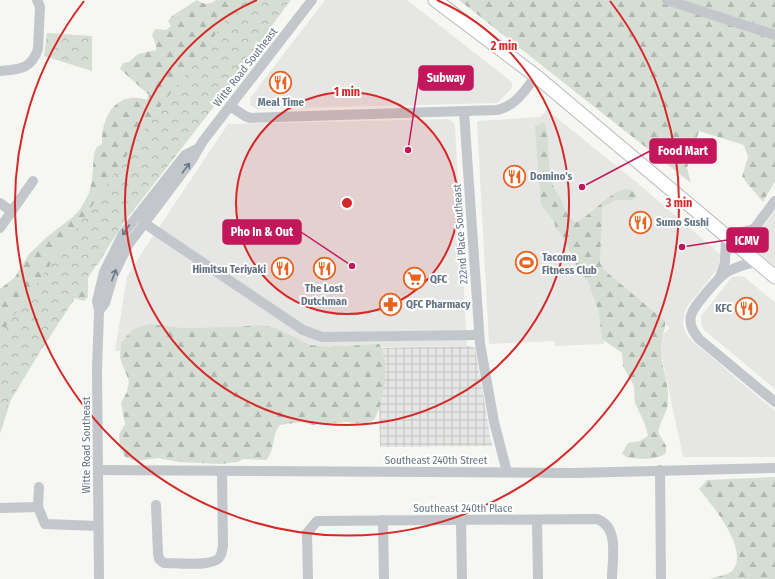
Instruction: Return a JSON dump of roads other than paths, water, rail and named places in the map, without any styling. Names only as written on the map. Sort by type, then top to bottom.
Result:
[{"type":"main road","points":[[435,0],[536,76],[775,277]]},
{"type":"street","points":[[0,71],[23,68],[31,63],[38,49],[40,7],[37,0]]},
{"type":"street","name":"Witte Road Southeast","points":[[99,311],[105,303],[113,276],[122,256],[192,160],[197,149],[312,0]]},
{"type":"street","points":[[667,0],[775,35]]},
{"type":"street","points":[[230,106],[250,118],[464,112],[504,108],[518,98],[536,76]]},
{"type":"street","name":"222nd Place Southeast","points":[[464,112],[479,335],[494,422],[507,472]]},
{"type":"street","name":"Witte Road Southeast","points":[[99,579],[99,311],[96,301],[99,287],[113,252],[133,220],[185,155],[197,149]]},
{"type":"street","points":[[167,178],[166,186],[146,211],[144,224],[271,309],[312,334],[322,337],[479,335]]},
{"type":"street","points":[[0,228],[33,181]]},
{"type":"street","points":[[775,201],[754,229],[754,260],[732,269],[720,277],[692,312],[691,327],[699,339],[775,402]]},
{"type":"street","points":[[0,203],[11,211]]},
{"type":"street","points":[[720,277],[725,262],[726,236],[754,229]]},
{"type":"street","name":"Southeast 240th Street","points":[[98,470],[507,472],[775,468]]},
{"type":"street","points":[[660,470],[661,579]]},
{"type":"street","points":[[156,505],[159,559],[164,562],[208,563],[216,560],[222,554],[223,546],[222,471]]},
{"type":"street","points":[[39,487],[38,507],[45,524],[98,526]]},
{"type":"street","points":[[0,508],[38,507]]},
{"type":"street","name":"Southeast 240th Place","points":[[308,579],[307,533],[317,521],[597,519],[607,525],[612,535],[612,579]]},
{"type":"street","points":[[383,520],[384,579]]},
{"type":"street","points":[[461,520],[462,579]]},
{"type":"street","points":[[537,520],[538,579]]},
{"type":"place","name":"Meal Time","points":[[281,82]]},
{"type":"place","name":"Subway","points":[[408,150]]},
{"type":"place","name":"Domino's","points":[[515,176]]},
{"type":"place","name":"Food Mart","points":[[582,187]]},
{"type":"place","name":"Sumo Sushi","points":[[641,222]]},
{"type":"place","name":"ICMV","points":[[682,247]]},
{"type":"place","name":"Tacoma Fitness Club","points":[[527,263]]},
{"type":"place","name":"Pho In & Out","points":[[352,266]]},
{"type":"place","name":"The Lost Dutchman","points":[[324,268]]},
{"type":"place","name":"Himitsu Teriyaki","points":[[282,269]]},
{"type":"place","name":"QFC","points":[[414,279]]},
{"type":"place","name":"QFC Pharmacy","points":[[391,304]]},
{"type":"place","name":"KFC","points":[[747,308]]}]
